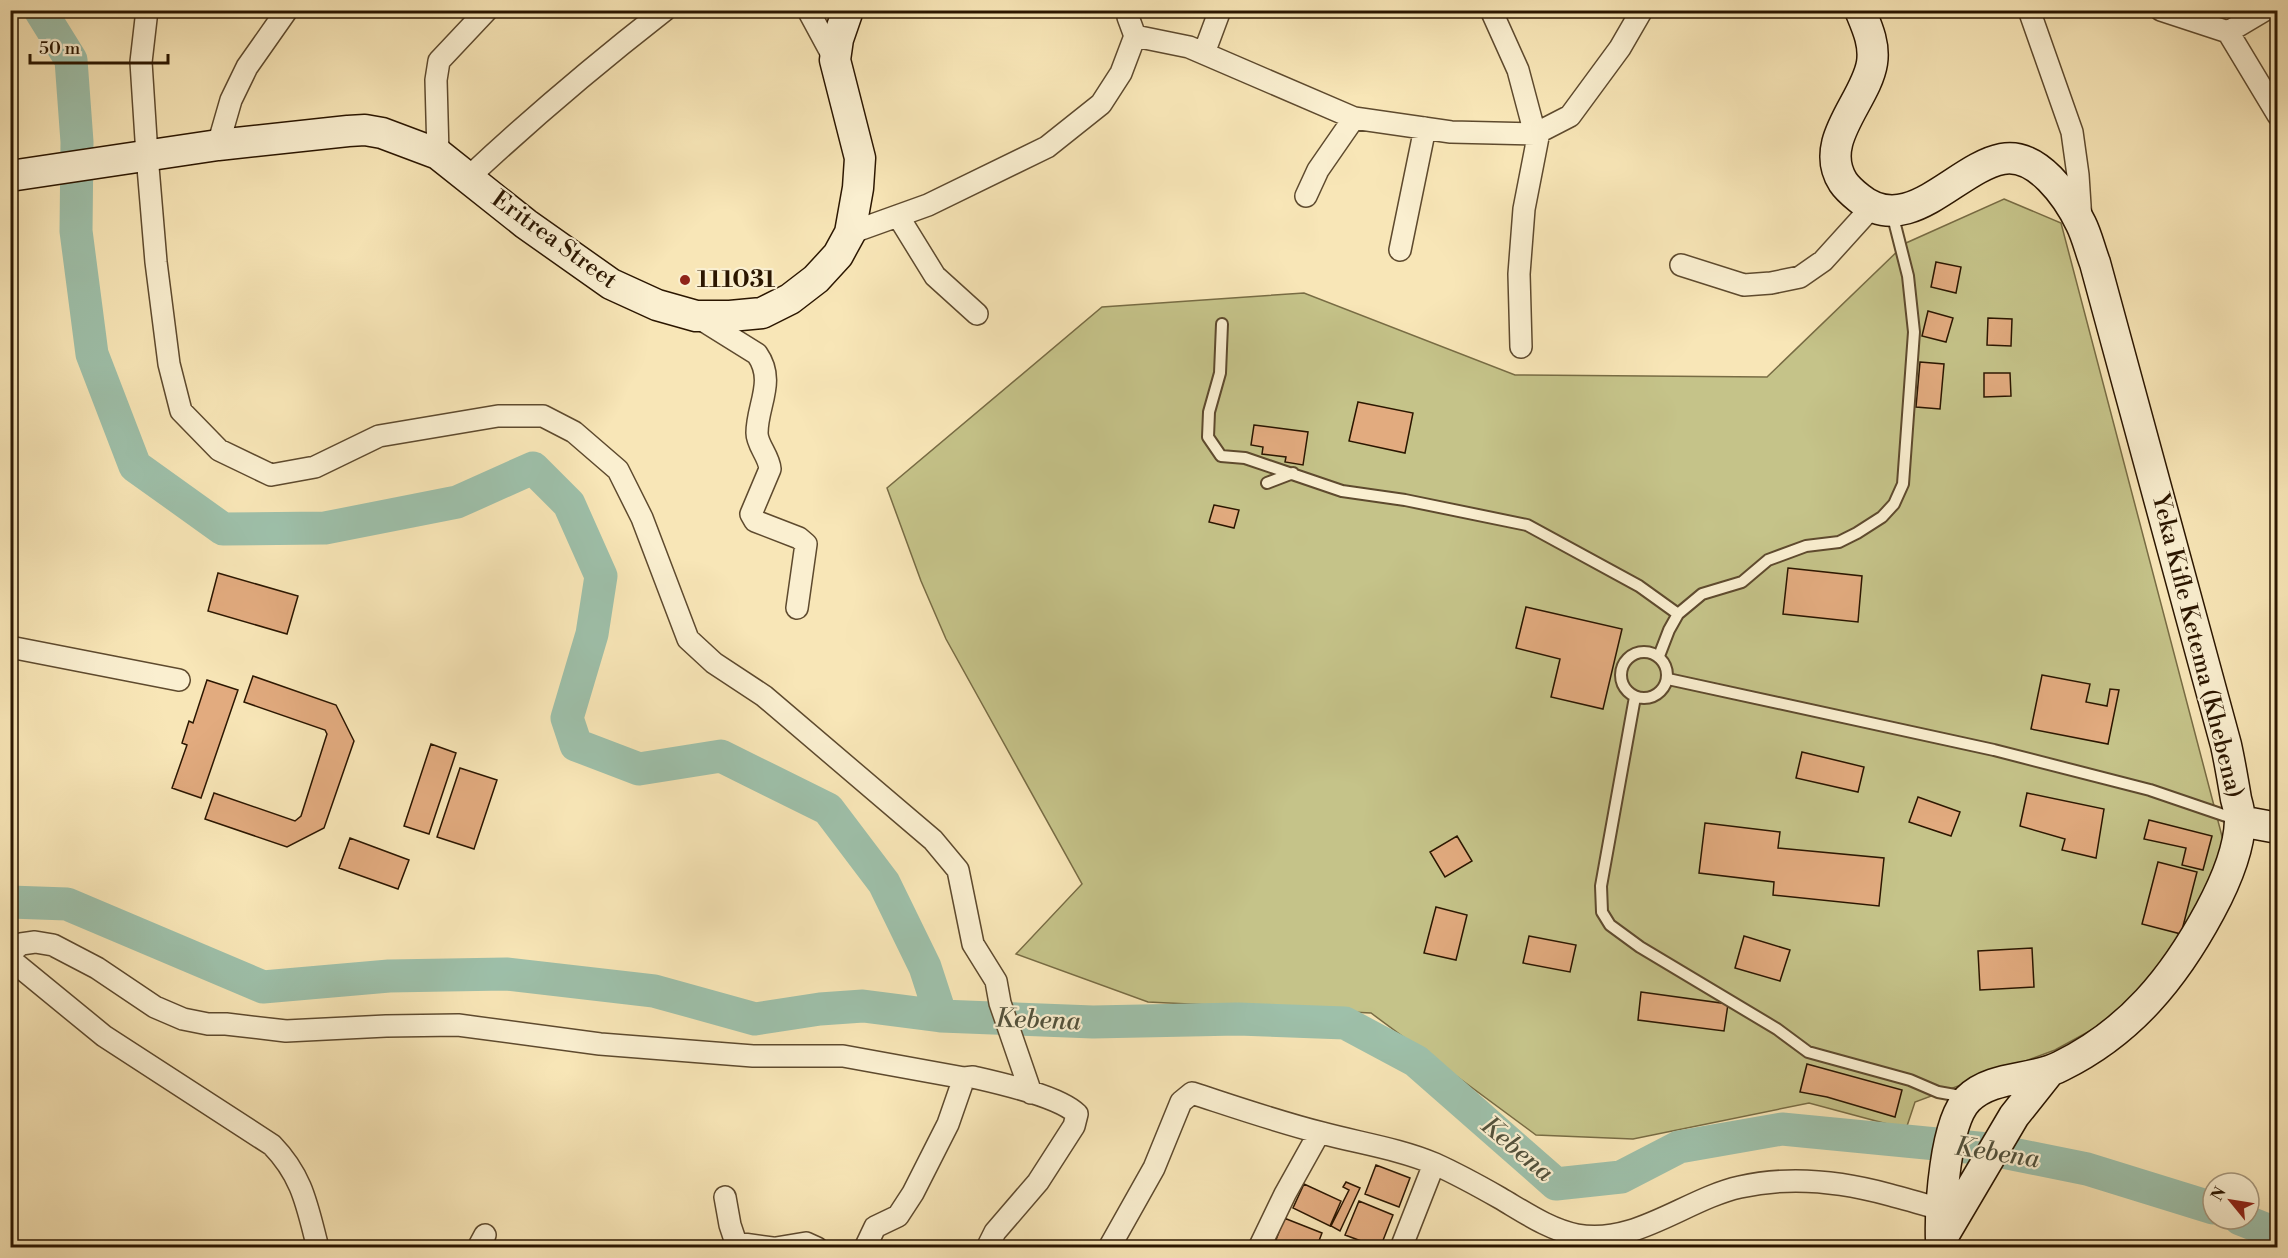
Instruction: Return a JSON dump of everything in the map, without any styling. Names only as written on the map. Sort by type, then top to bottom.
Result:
[{"type":"main road","name":"Eritrea Street","points":[[15,175],[218,145],[365,130],[382,133],[438,154],[526,224],[611,284],[657,305],[696,316],[762,313],[790,299],[816,279],[838,255],[850,233],[858,188],[860,158],[835,60],[838,39],[848,10]]},
{"type":"main road","points":[[1860,10],[1873,49],[1872,65],[1844,124],[1836,149],[1837,167],[1844,182],[1881,209]]},
{"type":"main road","name":"Yeka Kifle Ketema (Khebena)","points":[[1881,209],[1909,208],[1985,164],[2005,158],[2026,161],[2044,172],[2065,197],[2081,224],[2110,320],[2226,745],[2240,821],[2232,863],[2217,899],[2193,944],[2169,978],[2139,1012],[2084,1055],[2049,1072]]},
{"type":"main road","points":[[2240,821],[2277,828]]},
{"type":"main road","points":[[1942,1245],[1956,1119],[1966,1102],[1985,1088],[1998,1083],[2049,1072]]},
{"type":"main road","points":[[1949,1197],[2049,1072]]},
{"type":"street","points":[[147,10],[141,62],[156,262],[169,364],[182,411],[219,450],[271,475],[315,467],[379,436],[498,416],[543,416],[574,432],[618,470],[642,518],[688,639],[714,663],[764,696],[933,840],[958,870],[973,944],[996,981],[1000,1003],[1031,1093]]},
{"type":"street","points":[[218,145],[231,99],[247,67],[287,10]]},
{"type":"street","points":[[438,154],[435,80],[439,61],[487,10]]},
{"type":"street","points":[[469,177],[557,98],[665,10]]},
{"type":"street","points":[[808,10],[835,60]]},
{"type":"street","points":[[850,233],[928,205],[1047,147],[1101,104],[1121,73],[1135,36],[1128,17],[1129,10]]},
{"type":"street","points":[[1204,53],[1220,10]]},
{"type":"street","points":[[1491,10],[1518,70],[1537,133],[1524,209],[1519,274],[1521,347]]},
{"type":"street","points":[[1135,36],[1169,42],[1204,53],[1354,118],[1451,132],[1537,133],[1570,117],[1620,48],[1642,10]]},
{"type":"street","points":[[2029,10],[2072,132],[2081,224]]},
{"type":"street","points":[[2161,10],[2228,32],[2277,116]]},
{"type":"street","points":[[2228,32],[2265,10]]},
{"type":"street","points":[[1306,196],[1318,170],[1354,118]]},
{"type":"street","points":[[1400,250],[1425,128]]},
{"type":"street","points":[[1681,265],[1744,285],[1771,284],[1800,277],[1823,261],[1881,209]]},
{"type":"street","points":[[898,216],[934,276],[977,314]]},
{"type":"street","points":[[696,316],[758,354],[764,363],[766,392],[756,435],[769,461],[770,469],[752,514],[755,521],[799,538],[806,544],[797,608]]},
{"type":"street","points":[[10,647],[179,680]]},
{"type":"street","points":[[10,953],[21,944],[35,942],[53,945],[97,968],[155,1007],[183,1019],[208,1024],[286,1031],[458,1025],[600,1044],[753,1056],[843,1056],[964,1078],[981,1079],[1070,1107],[1077,1114],[1074,1126],[1038,1182],[995,1232],[987,1248]]},
{"type":"street","points":[[10,959],[104,1036],[272,1145],[286,1160],[302,1188],[318,1248]]},
{"type":"street","points":[[865,1248],[875,1227],[898,1216],[913,1193],[948,1124],[964,1078]]},
{"type":"street","points":[[1109,1248],[1154,1168],[1181,1102],[1192,1093],[1319,1133],[1434,1164],[1537,1220],[1576,1235],[1609,1237],[1650,1224],[1692,1204],[1738,1187],[1782,1180],[1836,1182],[1882,1192],[1949,1197]]},
{"type":"street","points":[[1259,1248],[1285,1194],[1319,1133]]},
{"type":"street","points":[[1401,1248],[1434,1164]]},
{"type":"street","points":[[725,1197],[735,1245],[774,1248],[806,1243],[817,1248]]},
{"type":"lane","points":[[1659,657],[1678,614],[1701,594],[1742,582],[1768,560],[1806,546],[1839,542],[1857,533],[1882,517],[1894,504],[1904,484],[1914,332],[1908,276],[1881,209]]},
{"type":"lane","points":[[1222,324],[1220,373],[1209,412],[1208,437],[1221,456],[1245,458],[1342,491],[1405,500],[1527,525],[1639,586],[1678,614]]},
{"type":"lane","points":[[1267,483],[1293,473]]},
{"type":"lane","points":[[1644,651],[1659,657],[1667,667],[1668,679],[1656,696],[1635,697],[1623,686],[1621,670],[1629,657],[1644,651]]},
{"type":"lane","points":[[1668,679],[1994,750],[2150,789],[2240,821]]},
{"type":"lane","points":[[1635,697],[1601,886],[1602,912],[1610,925],[1640,947],[1777,1029],[1808,1052],[1910,1080],[1966,1102]]},
{"type":"shaded area","points":[[2004,199],[2061,223],[2223,840],[2203,909],[2164,969],[2117,1016],[2055,1050],[1915,1102],[1906,1129],[1809,1103],[1633,1139],[1536,1135],[1371,1013],[1148,1002],[1016,954],[1082,884],[946,639],[921,581],[887,488],[1102,307],[1304,293],[1515,375],[1767,377],[1906,243]]},
{"type":"building","points":[[1936,262],[1961,267],[1956,293],[1931,287]]},
{"type":"building","points":[[1928,311],[1953,318],[1946,342],[1922,336]]},
{"type":"building","points":[[1988,318],[2012,319],[2011,346],[1987,345]]},
{"type":"building","points":[[1920,362],[1944,364],[1940,409],[1916,407]]},
{"type":"building","points":[[1984,373],[2010,373],[2011,396],[1984,397]]},
{"type":"building","points":[[1358,402],[1413,413],[1405,453],[1349,441]]},
{"type":"building","points":[[1254,425],[1308,432],[1303,465],[1285,462],[1286,457],[1262,454],[1263,447],[1251,445]]},
{"type":"building","points":[[1214,505],[1239,510],[1234,528],[1209,522]]},
{"type":"building","points":[[1788,568],[1862,576],[1858,622],[1783,614]]},
{"type":"building","points":[[218,573],[298,596],[287,634],[208,611]]},
{"type":"building","points":[[1526,607],[1622,629],[1603,709],[1551,697],[1560,659],[1516,648]]},
{"type":"building","points":[[2042,675],[2090,684],[2086,702],[2107,706],[2110,689],[2119,690],[2108,744],[2031,729]]},
{"type":"building","points":[[253,676],[336,705],[354,741],[324,828],[287,847],[205,819],[214,793],[295,821],[301,816],[327,734],[325,730],[244,702]]},
{"type":"building","points":[[207,680],[238,690],[201,798],[172,788],[187,745],[182,743],[189,721],[193,723]]},
{"type":"building","points":[[431,744],[456,753],[429,834],[404,826]]},
{"type":"building","points":[[1802,752],[1864,767],[1858,792],[1796,778]]},
{"type":"building","points":[[460,768],[497,780],[474,849],[437,837]]},
{"type":"building","points":[[2027,793],[2104,809],[2096,858],[2062,850],[2065,839],[2020,826]]},
{"type":"building","points":[[1918,797],[1960,812],[1951,836],[1909,822]]},
{"type":"building","points":[[2149,820],[2212,836],[2203,870],[2182,865],[2186,848],[2144,839]]},
{"type":"building","points":[[1705,823],[1780,832],[1778,848],[1884,858],[1879,906],[1773,895],[1774,882],[1699,873]]},
{"type":"building","points":[[1457,836],[1472,861],[1445,877],[1430,852]]},
{"type":"building","points":[[350,838],[409,860],[398,889],[339,868]]},
{"type":"building","points":[[2158,862],[2197,872],[2181,934],[2142,924]]},
{"type":"building","points":[[1436,907],[1467,915],[1456,960],[1424,953]]},
{"type":"building","points":[[1529,936],[1576,945],[1570,972],[1523,963]]},
{"type":"building","points":[[1744,936],[1790,950],[1780,981],[1735,968]]},
{"type":"building","points":[[2032,948],[2034,987],[1980,990],[1978,951]]},
{"type":"building","points":[[1641,992],[1728,1004],[1724,1031],[1638,1020]]},
{"type":"building","points":[[1807,1064],[1902,1090],[1895,1117],[1827,1097],[1800,1092]]},
{"type":"building","points":[[1376,1165],[1410,1178],[1399,1207],[1365,1194]]},
{"type":"building","points":[[1346,1182],[1360,1188],[1340,1231],[1331,1226],[1349,1190],[1343,1187]]},
{"type":"building","points":[[1304,1184],[1341,1201],[1330,1226],[1293,1208]]},
{"type":"building","points":[[1359,1201],[1393,1215],[1380,1248],[1345,1235]]},
{"type":"building","points":[[1284,1218],[1322,1233],[1317,1246],[1303,1241],[1300,1248],[1273,1248]]},
{"type":"waterway","points":[[40,10],[71,60],[77,142],[76,231],[92,354],[135,466],[223,529],[325,528],[457,502],[533,468],[569,504],[601,576],[592,634],[567,718],[576,745],[639,769],[721,756],[828,809],[884,883],[925,967],[941,1016]]},
{"type":"waterway","name":"Kebena","points":[[10,902],[67,904],[263,987],[389,976],[506,974],[654,991],[755,1019],[820,1009],[863,1006],[941,1016],[1093,1022],[1238,1019],[1345,1023],[1416,1061],[1556,1184],[1621,1177],[1679,1147],[1782,1129],[1988,1149],[2087,1169],[2201,1204]]},
{"type":"waterway","name":"Kebena","points":[[2261,1227],[2278,1234]]},
{"type":"place","name":"111031","points":[[685,280]]}]
